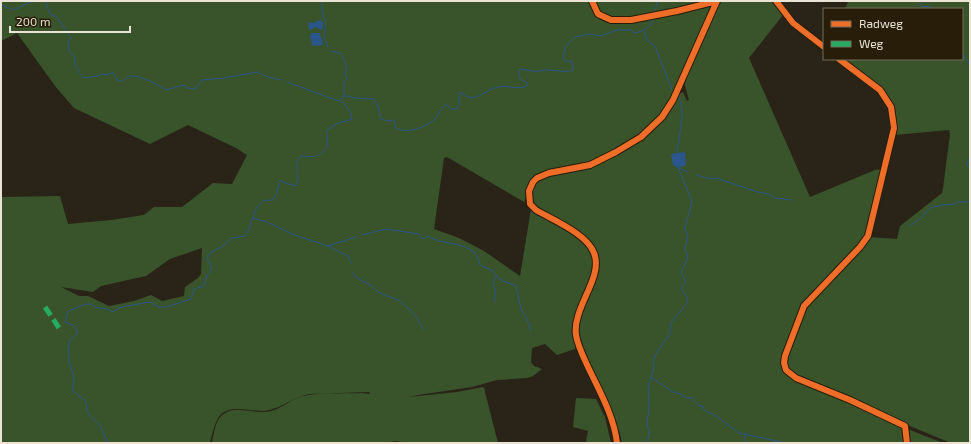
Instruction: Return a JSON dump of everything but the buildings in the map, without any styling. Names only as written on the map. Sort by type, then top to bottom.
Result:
[{"type":"street","points":[[592,1],[598,14],[611,20],[631,20],[717,1]]},
{"type":"street","points":[[617,443],[614,425],[580,349],[576,334],[580,312],[595,273],[596,263],[594,253],[587,241],[536,210],[530,204],[529,191],[533,182],[542,175],[590,165],[616,152],[641,137],[662,117],[673,100],[717,1]]},
{"type":"street","points":[[776,1],[793,23],[823,46]]},
{"type":"street","points":[[840,60],[880,90],[891,107],[894,128],[868,236],[860,247],[804,306],[785,356],[784,364],[786,370],[796,378],[850,400],[906,426],[907,443]]},
{"type":"green space","points":[[1,1],[708,1],[660,13],[709,4],[712,6],[669,103],[654,123],[631,141],[594,161],[541,174],[531,183],[524,202],[447,157],[444,158],[434,229],[459,238],[484,251],[520,276],[531,209],[562,226],[583,241],[590,250],[594,260],[593,271],[575,322],[574,329],[577,344],[575,349],[557,355],[545,344],[532,348],[531,362],[534,366],[542,369],[533,376],[527,378],[497,380],[472,387],[409,397],[457,392],[483,387],[498,443],[408,443],[395,441],[386,443],[212,443],[217,422],[225,413],[229,411],[239,410],[269,412],[306,395],[370,394],[369,392],[309,394],[298,397],[279,407],[267,411],[240,409],[226,411],[221,414],[215,425],[210,443],[1,443],[1,197],[60,196],[68,224],[144,215],[154,207],[182,207],[213,183],[232,184],[247,155],[236,148],[188,125],[150,144],[74,108],[55,86],[17,33],[1,41]],"holes":[[[202,248],[201,274],[198,278],[185,287],[184,296],[162,301],[151,295],[134,301],[109,306],[88,296],[79,296],[61,287],[93,292],[101,286],[146,276],[170,259]]]},
{"type":"green space","points":[[719,1],[775,1],[783,15],[749,58],[810,197],[875,170],[883,169],[865,239],[802,307],[808,303],[868,237],[897,239],[900,226],[942,193],[943,188],[950,134],[949,130],[894,135],[892,108],[887,98],[873,82],[844,60],[963,60],[963,8],[845,8],[847,1],[970,1],[970,443],[951,443],[900,422],[904,430],[905,443],[622,443],[619,430],[616,430],[578,338],[580,313],[594,278],[597,268],[597,257],[592,246],[583,235],[535,207],[530,197],[531,190],[534,184],[544,176],[600,163],[645,134],[661,120],[677,95],[683,92],[687,101],[689,100],[685,86],[686,75]]},
{"type":"green space","points":[[576,398],[596,399],[605,417],[611,443],[582,443],[586,442],[588,431],[573,427]]},
{"type":"green space","points":[[910,430],[943,443],[909,443],[908,431]]},
{"type":"water","points":[[321,20],[323,24],[322,30],[314,27],[313,29],[309,30],[308,24],[310,22],[314,23]]},
{"type":"water","points":[[311,33],[319,33],[323,45],[313,46],[310,38]]},
{"type":"water","points":[[685,152],[686,165],[678,168],[673,165],[671,154]]},
{"type":"waterway","points":[[1,5],[14,10],[30,2],[39,1]]},
{"type":"waterway","points":[[45,1],[50,14],[57,17],[71,38],[68,42],[69,51],[74,56],[76,68],[84,78],[114,73],[117,80],[122,81],[127,77],[136,76],[150,81],[166,90],[184,85],[188,88],[195,89],[202,80],[257,72],[268,77],[281,80]]},
{"type":"waterway","points":[[322,1],[322,11],[326,24],[324,35],[328,47]]},
{"type":"waterway","points":[[655,13],[657,1]]},
{"type":"waterway","points":[[918,1],[923,7],[928,6],[931,8]]},
{"type":"waterway","points":[[108,443],[100,425],[87,411],[86,401],[73,391],[74,376],[69,363],[68,349],[70,340],[78,333],[75,326],[65,322],[68,311],[87,304],[91,304],[98,308],[106,309],[112,312],[122,307],[150,302],[159,307],[166,307],[191,299],[194,289],[204,286],[207,275],[212,269],[207,258],[211,252],[220,248],[232,238],[245,236],[257,208],[263,201],[273,200],[281,180],[285,183],[296,186],[298,176],[296,165],[301,156],[316,156],[322,153],[328,146],[326,131],[336,124],[352,119],[351,113],[341,99],[344,96],[374,99],[379,109],[381,119],[388,121],[394,120],[396,128],[400,130],[415,129],[425,126],[433,121],[445,105],[451,109],[457,109],[459,105],[459,95],[461,92],[466,96],[475,97],[480,96],[493,88],[520,88],[527,86],[526,82],[520,79],[520,69],[535,71],[573,70],[572,62],[564,60],[563,58],[566,46],[575,37],[590,34],[600,36],[617,30],[630,30],[635,33],[648,28],[652,23],[654,16]]},
{"type":"waterway","points":[[644,31],[647,40],[655,46],[672,90]]},
{"type":"waterway","points":[[331,51],[340,53],[346,64],[345,75],[347,78],[344,82],[344,96]]},
{"type":"waterway","points":[[963,54],[970,66]]},
{"type":"waterway","points":[[287,82],[339,101],[340,100]]},
{"type":"waterway","points":[[677,154],[682,116],[681,102],[678,96]]},
{"type":"waterway","points":[[970,156],[967,164],[970,170]]},
{"type":"waterway","points":[[678,167],[692,201],[685,229],[688,236],[685,248],[688,258],[681,273],[685,280],[685,284],[681,288],[688,299],[687,303],[670,325],[670,333],[658,350],[653,361],[654,368],[651,377],[673,392],[681,394],[684,397],[692,398],[699,406],[703,406],[704,410],[716,416],[739,433],[786,443]]},
{"type":"waterway","points":[[679,168],[688,172]]},
{"type":"waterway","points":[[697,175],[710,179],[716,178],[758,192],[769,194],[775,198],[791,200]]},
{"type":"waterway","points":[[910,226],[921,218],[930,208],[970,200]]},
{"type":"waterway","points":[[253,218],[267,222],[292,234],[328,246],[356,237]]},
{"type":"waterway","points":[[362,235],[386,229],[419,234],[423,239],[428,236],[439,241],[470,249],[475,253],[480,265],[493,271],[499,279],[516,286],[521,309],[526,317],[531,331]]},
{"type":"waterway","points":[[328,246],[348,256],[351,263]]},
{"type":"waterway","points":[[352,272],[356,277],[380,293],[400,301],[415,315],[424,330]]},
{"type":"waterway","points":[[494,302],[494,282],[496,276]]},
{"type":"waterway","points":[[645,443],[650,432],[647,426],[649,404],[648,389],[651,377]]},
{"type":"waterway","points":[[745,434],[746,443]]},
{"type":"marked path","points":[[45,307],[59,328]]},
{"type":"cycle path","points":[[592,1],[598,14],[611,20],[631,20],[717,1]]},
{"type":"cycle path","points":[[617,443],[610,414],[581,352],[576,335],[576,325],[579,314],[595,272],[596,262],[594,253],[590,246],[569,228],[536,210],[530,204],[529,191],[533,182],[537,178],[549,173],[590,165],[616,152],[641,137],[662,117],[673,100],[717,1]]},
{"type":"cycle path","points":[[776,1],[793,23],[823,46]]},
{"type":"cycle path","points":[[840,60],[880,90],[891,107],[894,128],[868,236],[860,247],[804,306],[785,356],[784,363],[786,370],[796,378],[850,400],[905,426],[907,443]]}]
